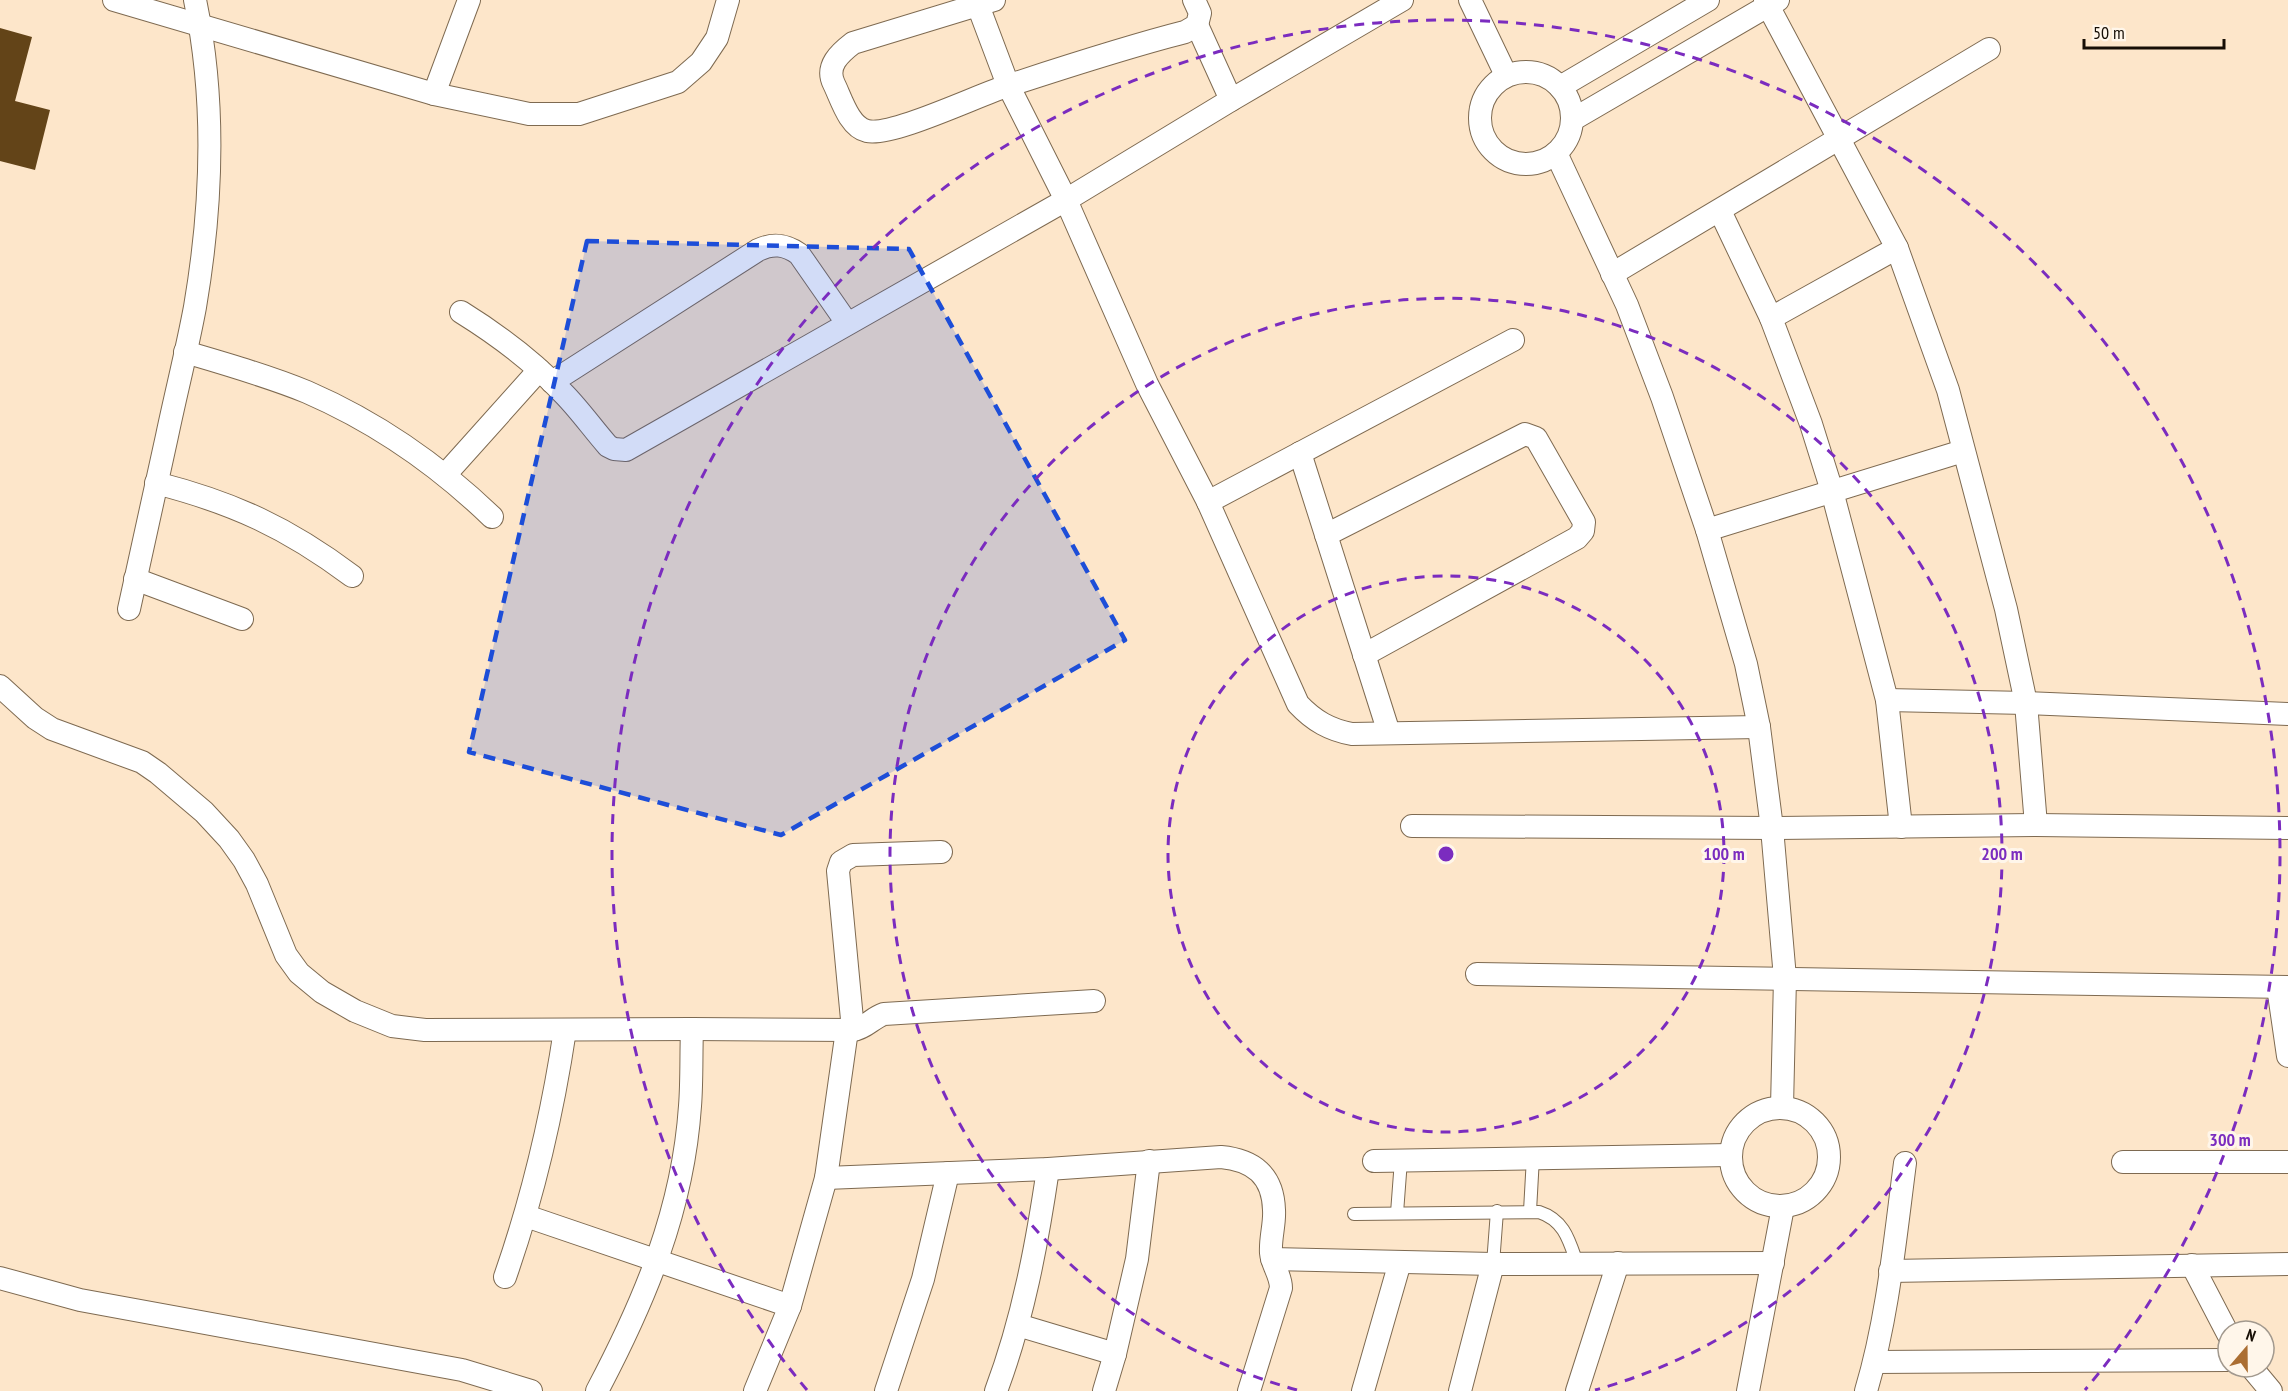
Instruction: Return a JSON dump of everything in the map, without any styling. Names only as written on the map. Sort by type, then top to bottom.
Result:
[{"type":"street","points":[[114,0],[434,94],[529,114],[579,114],[678,82],[701,62],[717,38],[728,0]]},
{"type":"street","points":[[129,609],[185,352],[201,262],[208,171],[206,80],[195,0]]},
{"type":"street","points":[[434,94],[469,0]]},
{"type":"street","points":[[1194,0],[1200,14],[1197,25],[1230,100]]},
{"type":"street","points":[[461,312],[489,329],[545,376],[608,446],[626,450],[1066,200],[1230,100],[1402,0]]},
{"type":"street","points":[[1470,0],[1506,75]]},
{"type":"street","points":[[1560,87],[1708,0]]},
{"type":"street","points":[[1197,25],[1185,32],[1008,85],[907,124],[873,132],[855,125],[831,77],[838,54],[853,43],[983,2],[1008,85],[1066,200],[1147,384],[1208,502],[1298,704],[1316,721],[1339,732],[1352,734],[1759,727]]},
{"type":"street","points":[[1572,120],[1770,2],[1897,248],[1948,390],[1992,557],[2026,703],[2036,825]]},
{"type":"street","points":[[1612,274],[1989,49]]},
{"type":"street","points":[[1535,72],[1560,87],[1567,96],[1572,120],[1567,138],[1556,153],[1542,162],[1527,164],[1511,162],[1497,155],[1486,143],[1480,128],[1479,112],[1484,97],[1493,84],[1506,75],[1535,72]]},
{"type":"street","points":[[1556,153],[1627,305],[1662,397],[1707,530],[1746,664],[1759,727],[1772,828],[1785,978],[1782,1107]]},
{"type":"street","points":[[1720,211],[1771,318],[1832,491],[1887,700],[1901,827]]},
{"type":"street","points":[[445,475],[545,376],[758,250],[772,245],[787,247],[799,254],[847,323]]},
{"type":"street","points":[[1771,318],[1897,248]]},
{"type":"street","points":[[1208,502],[1513,340]]},
{"type":"street","points":[[185,352],[270,378],[326,401],[379,429],[445,475],[492,517]]},
{"type":"street","points":[[1326,535],[1525,434],[1536,438],[1584,522],[1583,531],[1577,537],[1364,655]]},
{"type":"street","points":[[1707,530],[1963,451]]},
{"type":"street","points":[[1300,453],[1389,734]]},
{"type":"street","points":[[156,483],[220,501],[251,514],[309,545],[352,576]]},
{"type":"street","points":[[135,579],[242,619]]},
{"type":"street","points":[[0,686],[35,718],[52,729],[142,762],[159,772],[229,838],[257,884],[285,955],[299,973],[322,992],[355,1011],[392,1026],[425,1030],[850,1030],[864,1027],[873,1019],[884,1014],[1094,1001]]},
{"type":"street","points":[[1887,700],[2026,703],[2288,714]]},
{"type":"street","points":[[1412,826],[1772,828],[2036,825],[2288,828]]},
{"type":"street","points":[[755,1391],[790,1306],[825,1178],[850,1030],[838,871],[841,862],[853,855],[940,852]]},
{"type":"street","points":[[1477,974],[2283,987],[2288,1056]]},
{"type":"street","points":[[597,1391],[628,1331],[658,1261],[679,1185],[690,1107],[692,1029]]},
{"type":"street","points":[[505,1277],[526,1216],[554,1103],[565,1030]]},
{"type":"street","points":[[1782,1107],[1796,1110],[1811,1118],[1823,1131],[1829,1147],[1830,1165],[1824,1181],[1814,1194],[1799,1203],[1783,1207],[1766,1205],[1751,1197],[1740,1186],[1732,1171],[1730,1155],[1733,1140],[1740,1127],[1751,1117],[1764,1110],[1782,1107]]},
{"type":"street","points":[[1374,1161],[1730,1155]]},
{"type":"street","points":[[825,1178],[1048,1168],[1221,1157],[1249,1163],[1261,1172],[1269,1184],[1273,1197],[1272,1258],[1281,1280],[1280,1297],[1249,1391]]},
{"type":"street","points":[[1104,1391],[1116,1354],[1137,1259],[1149,1161]]},
{"type":"street","points":[[2123,1162],[2288,1162]]},
{"type":"street","points":[[1866,1391],[1875,1362],[1905,1163]]},
{"type":"street","points":[[996,1391],[1018,1325],[1036,1247],[1048,1168]]},
{"type":"street","points":[[886,1391],[923,1279],[948,1173]]},
{"type":"street","points":[[1748,1391],[1783,1207]]},
{"type":"street","points":[[526,1216],[790,1306]]},
{"type":"street","points":[[1272,1258],[1493,1264],[1773,1263]]},
{"type":"street","points":[[1363,1391],[1400,1262]]},
{"type":"street","points":[[1577,1391],[1618,1263]]},
{"type":"street","points":[[1890,1271],[2288,1263]]},
{"type":"street","points":[[1460,1391],[1493,1264]]},
{"type":"street","points":[[2192,1265],[2218,1319]]},
{"type":"street","points":[[0,1278],[80,1300],[453,1368],[531,1391]]},
{"type":"street","points":[[1018,1325],[1116,1354]]},
{"type":"street","points":[[1875,1362],[2216,1360]]},
{"type":"street","points":[[2261,1379],[2271,1391]]},
{"type":"lane","points":[[1530,1211],[1533,1157]]},
{"type":"lane","points":[[1397,1213],[1401,1160]]},
{"type":"lane","points":[[1493,1264],[1497,1211]]},
{"type":"lane","points":[[1353,1214],[1530,1211],[1548,1215],[1563,1227],[1577,1263]]},
{"type":"highlighted area","points":[[587,241],[909,249],[1125,640],[781,835],[469,752]]},
{"type":"building","points":[[0,28],[32,37],[15,101],[50,110],[35,170],[0,161]]}]
